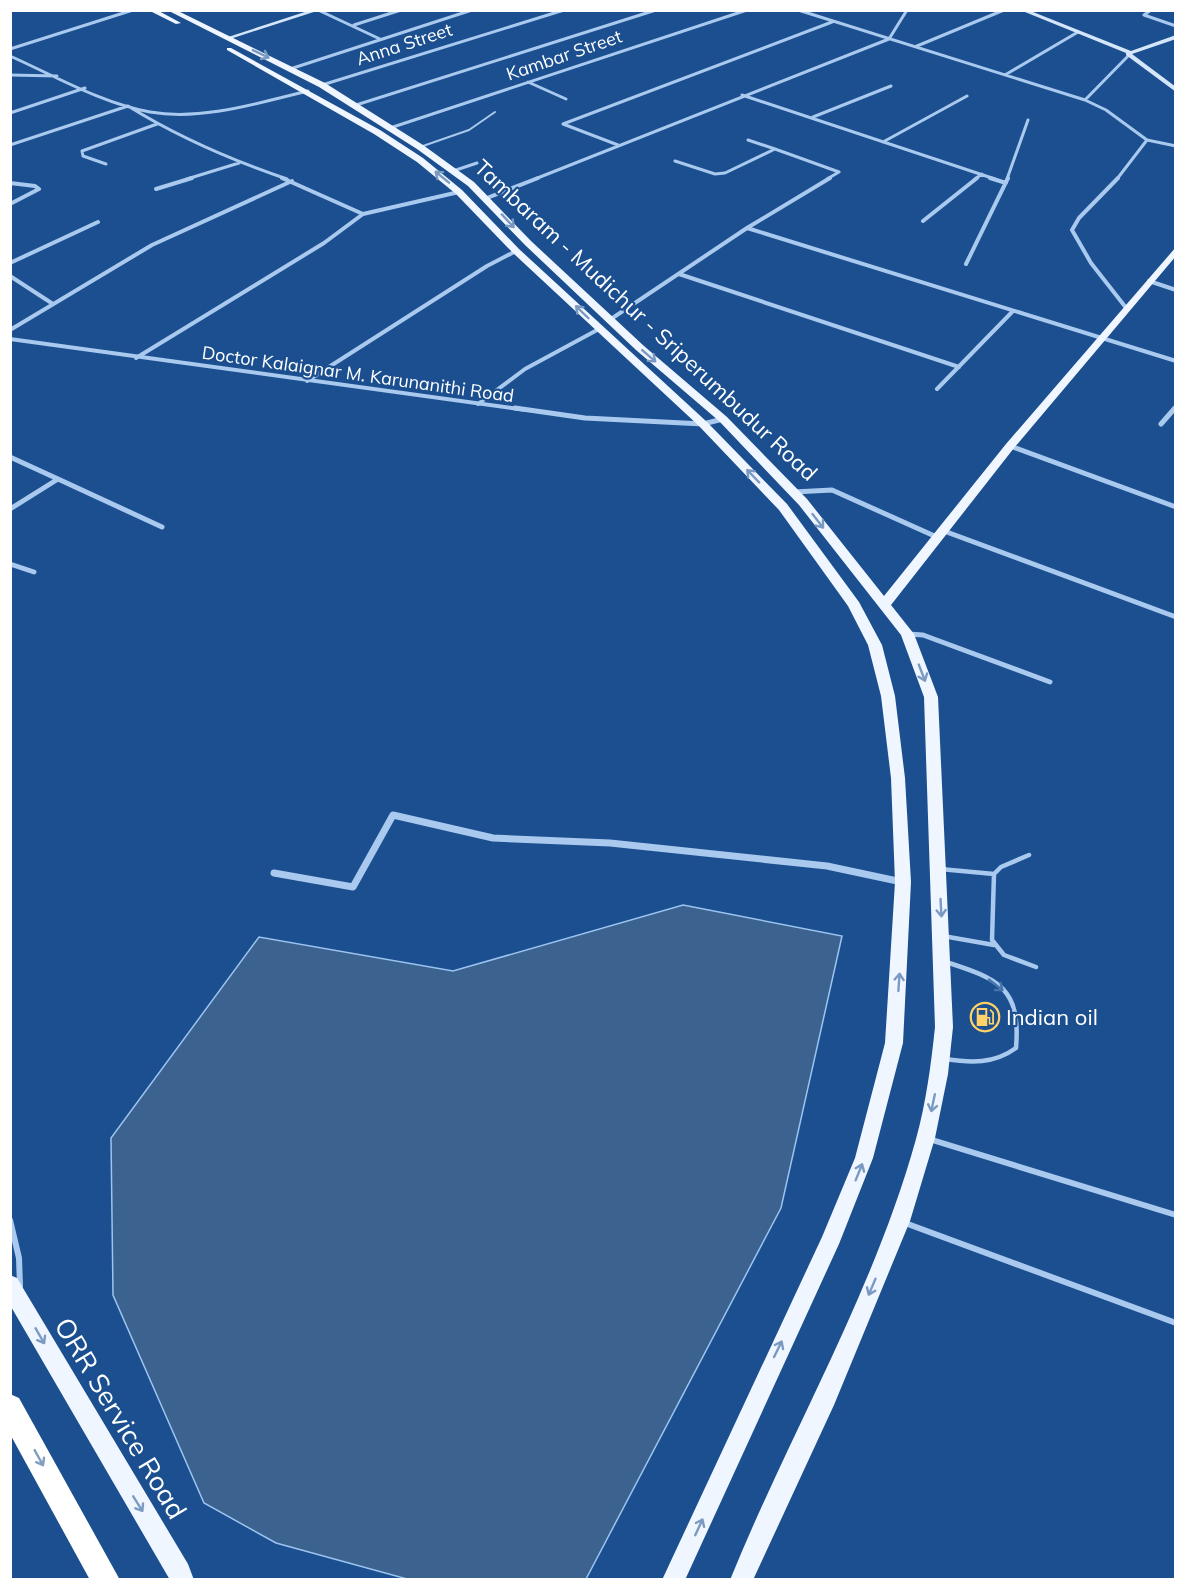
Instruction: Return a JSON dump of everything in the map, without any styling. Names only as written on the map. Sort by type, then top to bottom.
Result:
[{"type":"highway","points":[[10,1407],[106,1580]]},
{"type":"main road","name":"Tambaram - Mudichur - Sriperumbudur Road","points":[[151,10],[308,91],[420,160],[459,192],[516,251],[703,424],[783,507],[854,605],[876,645],[888,696],[898,778],[903,882],[894,1043],[864,1158],[829,1244],[673,1580]]},
{"type":"main road","name":"Tambaram - Mudichur - Sriperumbudur Road","points":[[170,10],[322,85],[356,105],[420,147],[487,198],[528,243],[640,348],[723,419],[794,492],[907,634],[931,697],[944,1027],[926,1138],[900,1221],[826,1397],[741,1580]]},
{"type":"main road","points":[[308,91],[322,85]]},
{"type":"main road","points":[[854,605],[884,605],[1010,446],[1176,250]]},
{"type":"main road","name":"ORR Service Road","points":[[15,1293],[180,1572],[182,1580]]},
{"type":"street","points":[[10,49],[133,10]]},
{"type":"street","points":[[228,38],[318,10],[380,39]]},
{"type":"street","points":[[354,25],[401,10]]},
{"type":"street","points":[[290,69],[472,10]]},
{"type":"street","name":"Anna Street","points":[[322,85],[564,10]]},
{"type":"street","points":[[356,105],[656,10]]},
{"type":"street","name":"Kambar Street","points":[[390,128],[747,10]]},
{"type":"street","points":[[798,10],[1085,100],[1106,110],[1147,140],[1176,146]]},
{"type":"street","points":[[487,198],[742,95],[889,39],[908,10]]},
{"type":"street","points":[[916,46],[1004,10]]},
{"type":"street","points":[[1022,10],[1129,54],[1176,90]]},
{"type":"street","points":[[1150,10],[1144,15],[1176,26]]},
{"type":"street","points":[[618,145],[563,124],[833,22]]},
{"type":"street","points":[[1005,75],[1078,32]]},
{"type":"street","points":[[1085,100],[1129,54],[1176,37]]},
{"type":"street","points":[[10,56],[128,105],[153,112],[191,112],[242,107],[308,91]]},
{"type":"street","points":[[10,75],[60,76]]},
{"type":"street","points":[[528,81],[566,99]]},
{"type":"street","points":[[812,117],[891,86]]},
{"type":"street","points":[[10,113],[85,88]]},
{"type":"street","points":[[742,95],[1006,183]]},
{"type":"street","points":[[883,142],[967,96]]},
{"type":"street","points":[[128,105],[157,124],[239,163],[292,181],[363,214]]},
{"type":"street","points":[[10,145],[128,105]]},
{"type":"street","points":[[966,264],[1006,183],[1028,120]]},
{"type":"street","points":[[106,164],[83,156],[82,152],[157,124]]},
{"type":"street","points":[[611,319],[747,228],[839,172],[748,140]]},
{"type":"street","points":[[1127,309],[1091,263],[1072,230],[1079,218],[1123,173],[1147,140]]},
{"type":"street","points":[[675,161],[715,174],[725,172],[775,149]]},
{"type":"street","points":[[156,189],[239,163]]},
{"type":"street","points":[[453,171],[477,163]]},
{"type":"street","points":[[923,221],[982,174]]},
{"type":"street","points":[[10,330],[152,244],[292,181]]},
{"type":"street","points":[[10,183],[35,186],[39,189],[10,204]]},
{"type":"street","points":[[136,358],[324,243],[363,214],[459,192]]},
{"type":"street","points":[[10,263],[98,222]]},
{"type":"street","points":[[747,228],[1176,361]]},
{"type":"street","points":[[307,381],[487,266],[516,251]]},
{"type":"street","points":[[679,274],[959,367]]},
{"type":"street","points":[[10,276],[53,304]]},
{"type":"street","points":[[1149,281],[1176,290]]},
{"type":"street","points":[[937,389],[1013,310]]},
{"type":"street","points":[[477,405],[525,369],[599,329]]},
{"type":"street","name":"Doctor Kalaignar M. Karunanithi Road","points":[[10,339],[477,405],[585,418],[703,424],[723,419]]},
{"type":"street","points":[[1161,424],[1176,407]]},
{"type":"street","points":[[1010,446],[1176,507]]},
{"type":"street","points":[[10,458],[162,527]]},
{"type":"street","points":[[10,509],[58,479]]},
{"type":"street","points":[[794,492],[832,490],[941,535],[1176,617]]},
{"type":"street","points":[[10,564],[34,572]]},
{"type":"street","points":[[907,634],[923,635],[1050,682]]},
{"type":"street","points":[[274,873],[353,887],[393,815],[493,838],[610,843],[827,866],[903,882]]},
{"type":"lane","points":[[420,147],[469,130],[495,112]]},
{"type":"lane","points":[[1029,855],[1001,867],[994,874],[994,945],[996,949],[1011,959],[1036,967]]},
{"type":"lane","points":[[939,868],[994,874]]},
{"type":"lane","points":[[942,936],[994,945]]},
{"type":"lane","points":[[940,1058],[975,1063],[1005,1058],[1016,1048],[1017,1029],[1016,1010],[1006,993],[982,975],[943,962]]},
{"type":"lane","points":[[926,1138],[1176,1215]]},
{"type":"lane","points":[[10,1220],[19,1258],[15,1293]]},
{"type":"lane","points":[[900,1221],[1176,1323]]},
{"type":"water","points":[[683,905],[842,936],[781,1208],[586,1579],[407,1579],[276,1543],[204,1503],[113,1295],[111,1138],[259,937],[453,971]]},
{"type":"place","name":"Indian oil","points":[[985,1017]]}]
